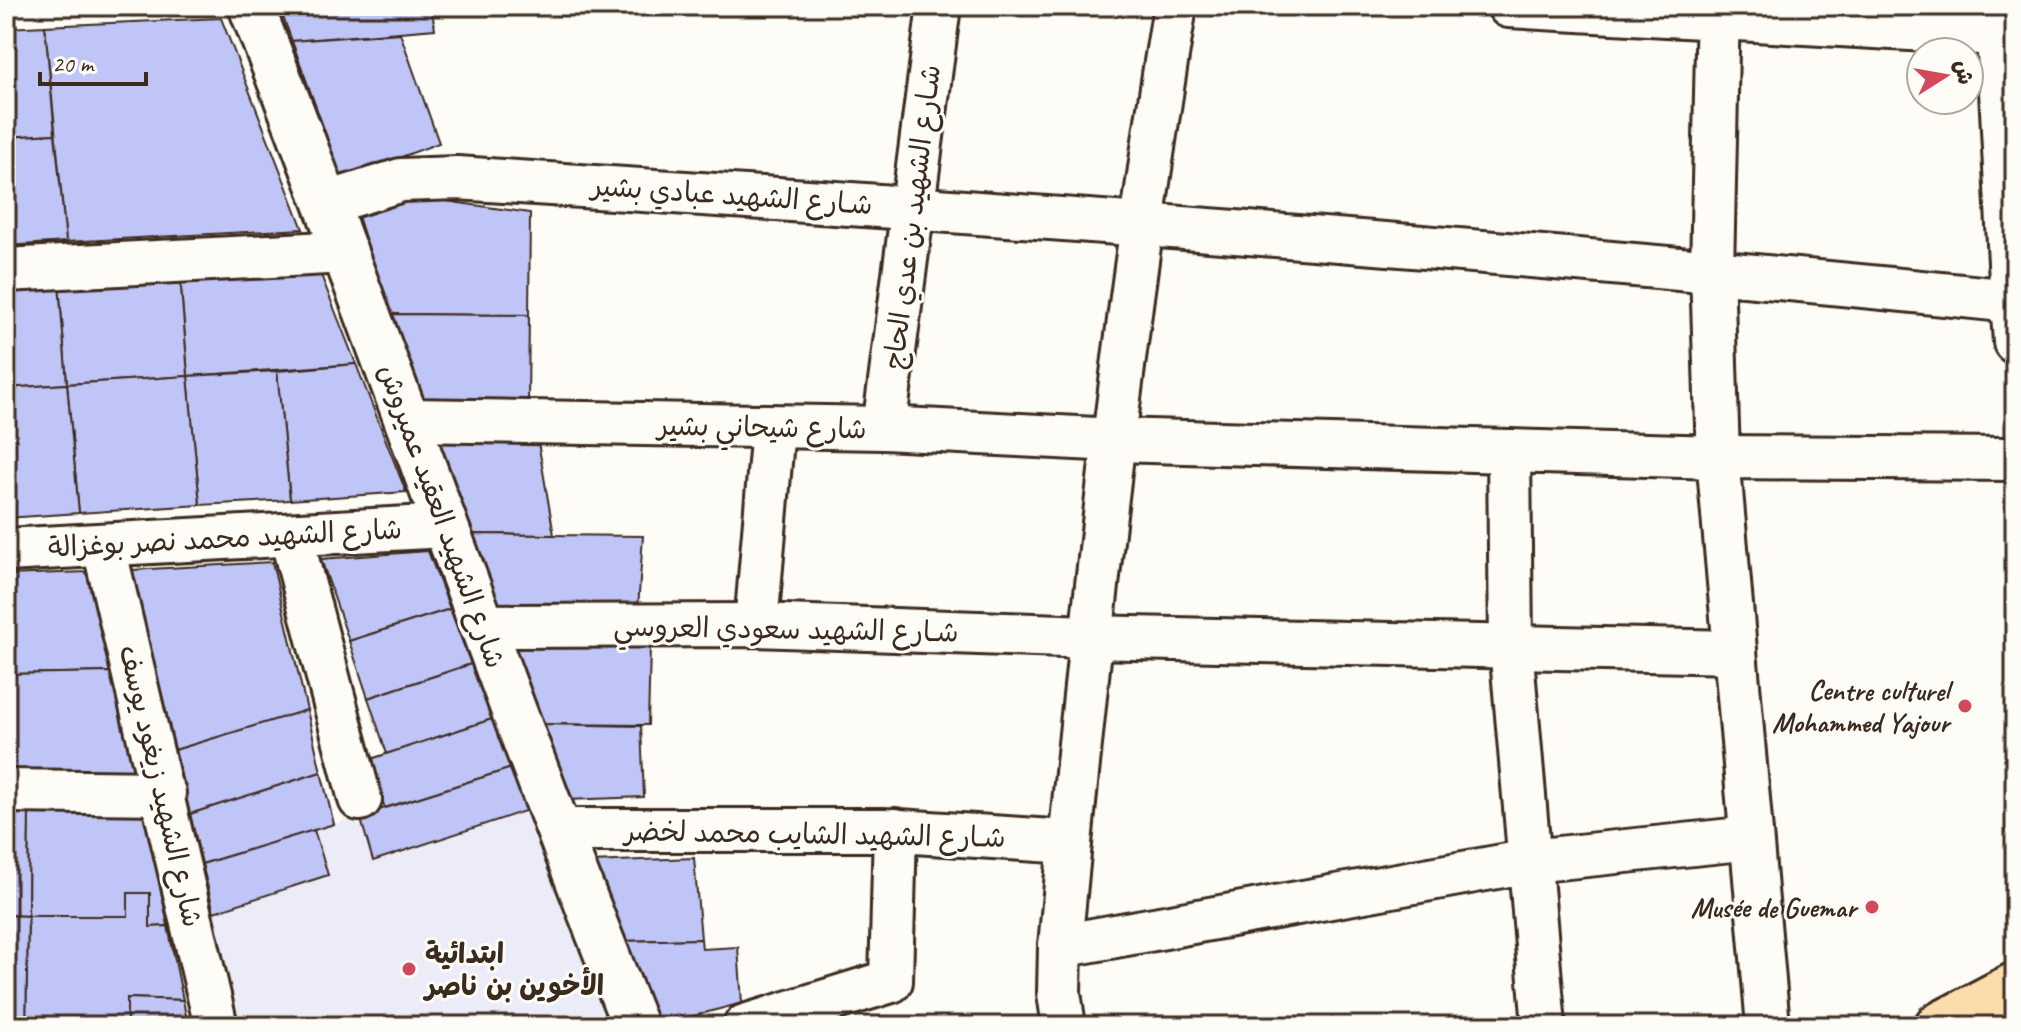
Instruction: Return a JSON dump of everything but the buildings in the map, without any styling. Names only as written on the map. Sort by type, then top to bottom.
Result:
[{"type":"highway","points":[[1937,1026],[2015,985]]},
{"type":"street","name":"شارع الشهيد العقيد عميروش","points":[[251,6],[328,203],[481,626],[635,1026]]},
{"type":"street","name":"شـارع الشهيد بن عدي الحاج","points":[[884,428],[939,6]]},
{"type":"street","points":[[1064,1026],[1059,993],[1060,946],[1090,637],[1139,226],[1175,6]]},
{"type":"street","points":[[1509,6],[1718,12],[2006,35],[2015,342]]},
{"type":"street","points":[[1718,12],[1712,270],[1718,457],[1768,1026]]},
{"type":"street","name":"شـارع الشهيد عبادي بشير","points":[[328,203],[401,180],[457,178],[913,207],[1712,270],[2014,300]]},
{"type":"street","points":[[6,270],[346,252]]},
{"type":"street","name":"شارع شيحاني بشير","points":[[408,420],[884,428],[1115,440],[1718,457],[2015,459]]},
{"type":"street","points":[[756,625],[773,428]]},
{"type":"street","points":[[1509,451],[1511,646],[1544,1026]]},
{"type":"street","name":"شارع الشهيد محمد نصر بوغزالة","points":[[6,550],[445,526]]},
{"type":"street","points":[[291,536],[360,799]]},
{"type":"street","name":"شارع الشهيد زيغود يوسف","points":[[104,547],[164,793],[216,1026]]},
{"type":"street","name":"شـارع الشهيد سعودي العروسي","points":[[481,626],[756,625],[1090,637],[1735,652]]},
{"type":"street","points":[[6,791],[164,793]]},
{"type":"street","name":"شـارع الشهيد الشايب محمد لخضر","points":[[559,830],[895,830],[1070,842]]},
{"type":"street","points":[[745,1026],[891,981],[895,830]]},
{"type":"street","points":[[1060,946],[1530,861],[1751,838]]},
{"type":"shaded area","name":"ابتدائية الأخوين بن ناصر","points":[[528,810],[612,1026],[241,1026],[214,912],[327,875],[314,830],[360,816],[374,860]]},
{"type":"place","name":"Centre culturel Mohammed Yajour","points":[[1965,706]]},
{"type":"place","name":"Musée de Guemar","points":[[1872,907]]},
{"type":"place","name":"ابتدائية الأخوين بن ناصر","points":[[409,969]]}]
